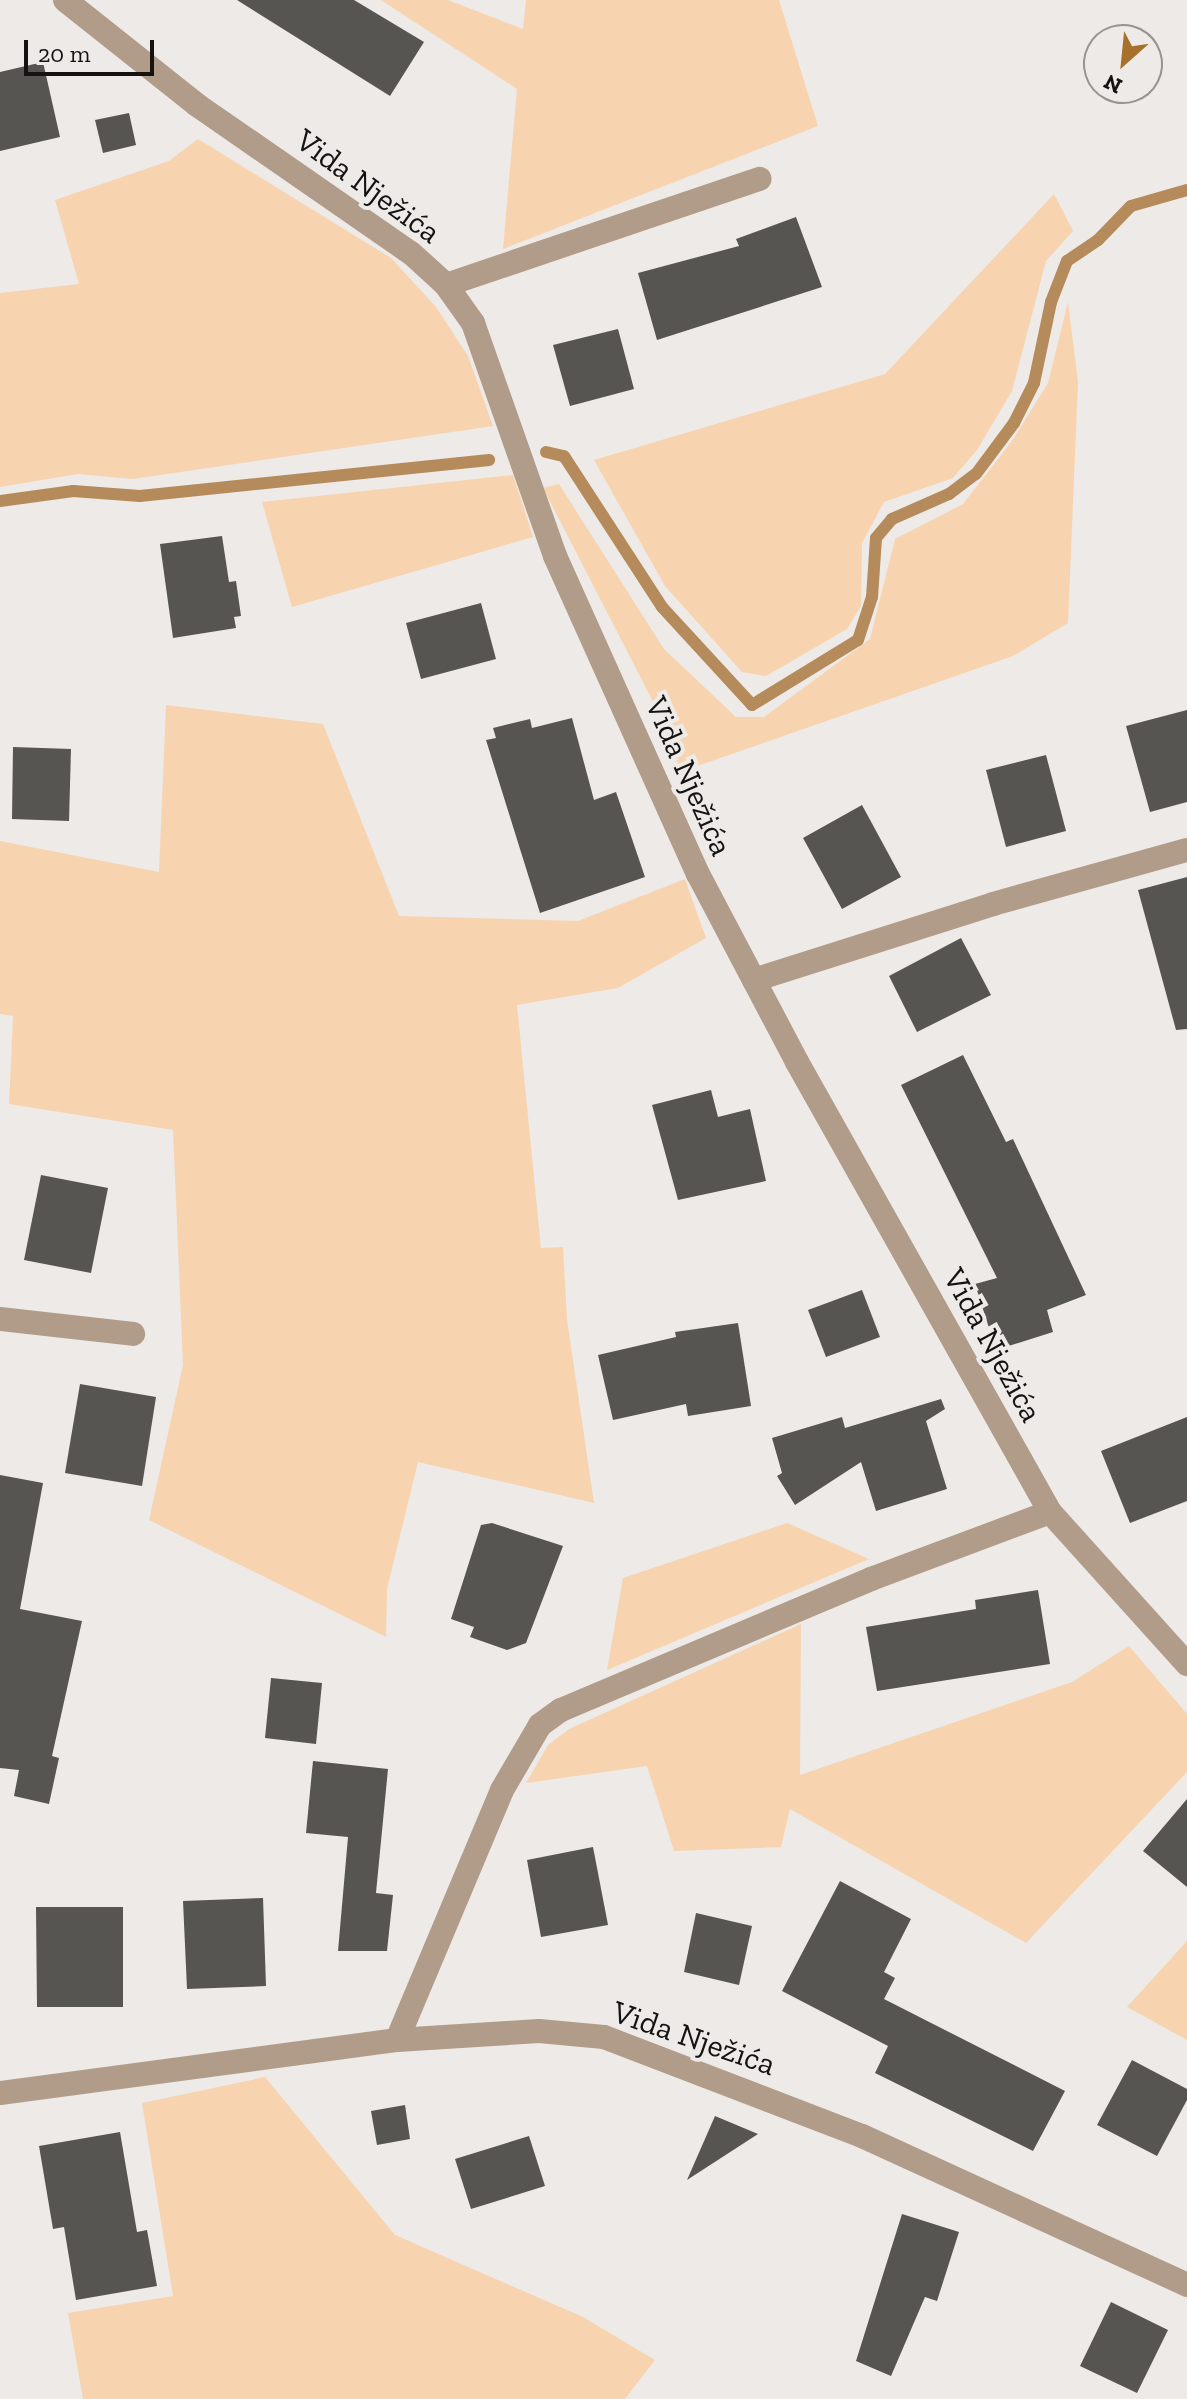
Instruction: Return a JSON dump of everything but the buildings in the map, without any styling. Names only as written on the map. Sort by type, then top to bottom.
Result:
[{"type":"street","name":"Vida Nježića","points":[[65,0],[197,105],[411,253],[446,285],[473,323],[505,402],[522,470],[606,669],[698,874],[754,980],[1050,1512],[1187,1664]]},
{"type":"street","points":[[446,285],[760,179]]},
{"type":"street","points":[[754,980],[993,904],[1187,850]]},
{"type":"street","points":[[0,1319],[133,1334]]},
{"type":"street","points":[[397,2040],[502,1790],[540,1725],[561,1710],[871,1579],[1050,1512]]},
{"type":"street","name":"Vida Nježića","points":[[0,2093],[397,2040],[539,2031],[604,2037],[862,2136],[1187,2285]]},
{"type":"shaded area","points":[[381,0],[448,0],[523,29],[526,0],[779,0],[818,126],[503,249],[517,89]]},
{"type":"shaded area","points":[[198,139],[391,258],[436,307],[468,356],[493,426],[133,479],[78,474],[0,487],[0,293],[79,284],[55,200],[169,161]]},
{"type":"shaded area","points":[[1054,194],[1073,231],[1046,261],[1012,391],[977,450],[953,478],[884,502],[862,543],[861,606],[847,629],[766,676],[742,672],[665,586],[594,460],[885,374]]},
{"type":"shaded area","points":[[1068,302],[1078,382],[1068,623],[1013,656],[680,772],[662,719],[543,488],[559,484],[664,649],[736,717],[764,717],[870,639],[895,539],[963,504],[1012,441],[1048,383]]},
{"type":"shaded area","points":[[513,475],[533,537],[292,607],[262,502]]},
{"type":"shaded area","points":[[166,705],[323,724],[399,916],[578,921],[685,879],[706,938],[618,988],[517,1005],[541,1248],[563,1247],[567,1319],[594,1503],[418,1462],[387,1589],[386,1637],[149,1520],[183,1365],[173,1130],[9,1104],[13,1016],[0,1014],[0,841],[159,872]]},
{"type":"shaded area","points":[[787,1523],[869,1559],[607,1670],[623,1578]]},
{"type":"shaded area","points":[[801,1624],[800,1775],[1072,1682],[1129,1646],[1187,1714],[1187,1772],[1026,1943],[790,1809],[781,1847],[674,1851],[647,1766],[526,1783],[548,1745],[569,1729]]},
{"type":"shaded area","points":[[1187,1941],[1187,2040],[1127,2007]]},
{"type":"shaded area","points":[[265,2077],[395,2235],[583,2317],[655,2360],[625,2399],[83,2399],[68,2313],[173,2296],[142,2103]]},
{"type":"waterway","points":[[546,452],[564,456],[662,607],[752,705],[858,640],[872,597],[876,538],[892,519],[949,494],[976,474],[1014,423],[1034,383],[1051,302],[1067,261],[1098,240],[1131,206],[1187,190]]},
{"type":"waterway","points":[[0,501],[73,491],[140,496],[489,460]]}]
